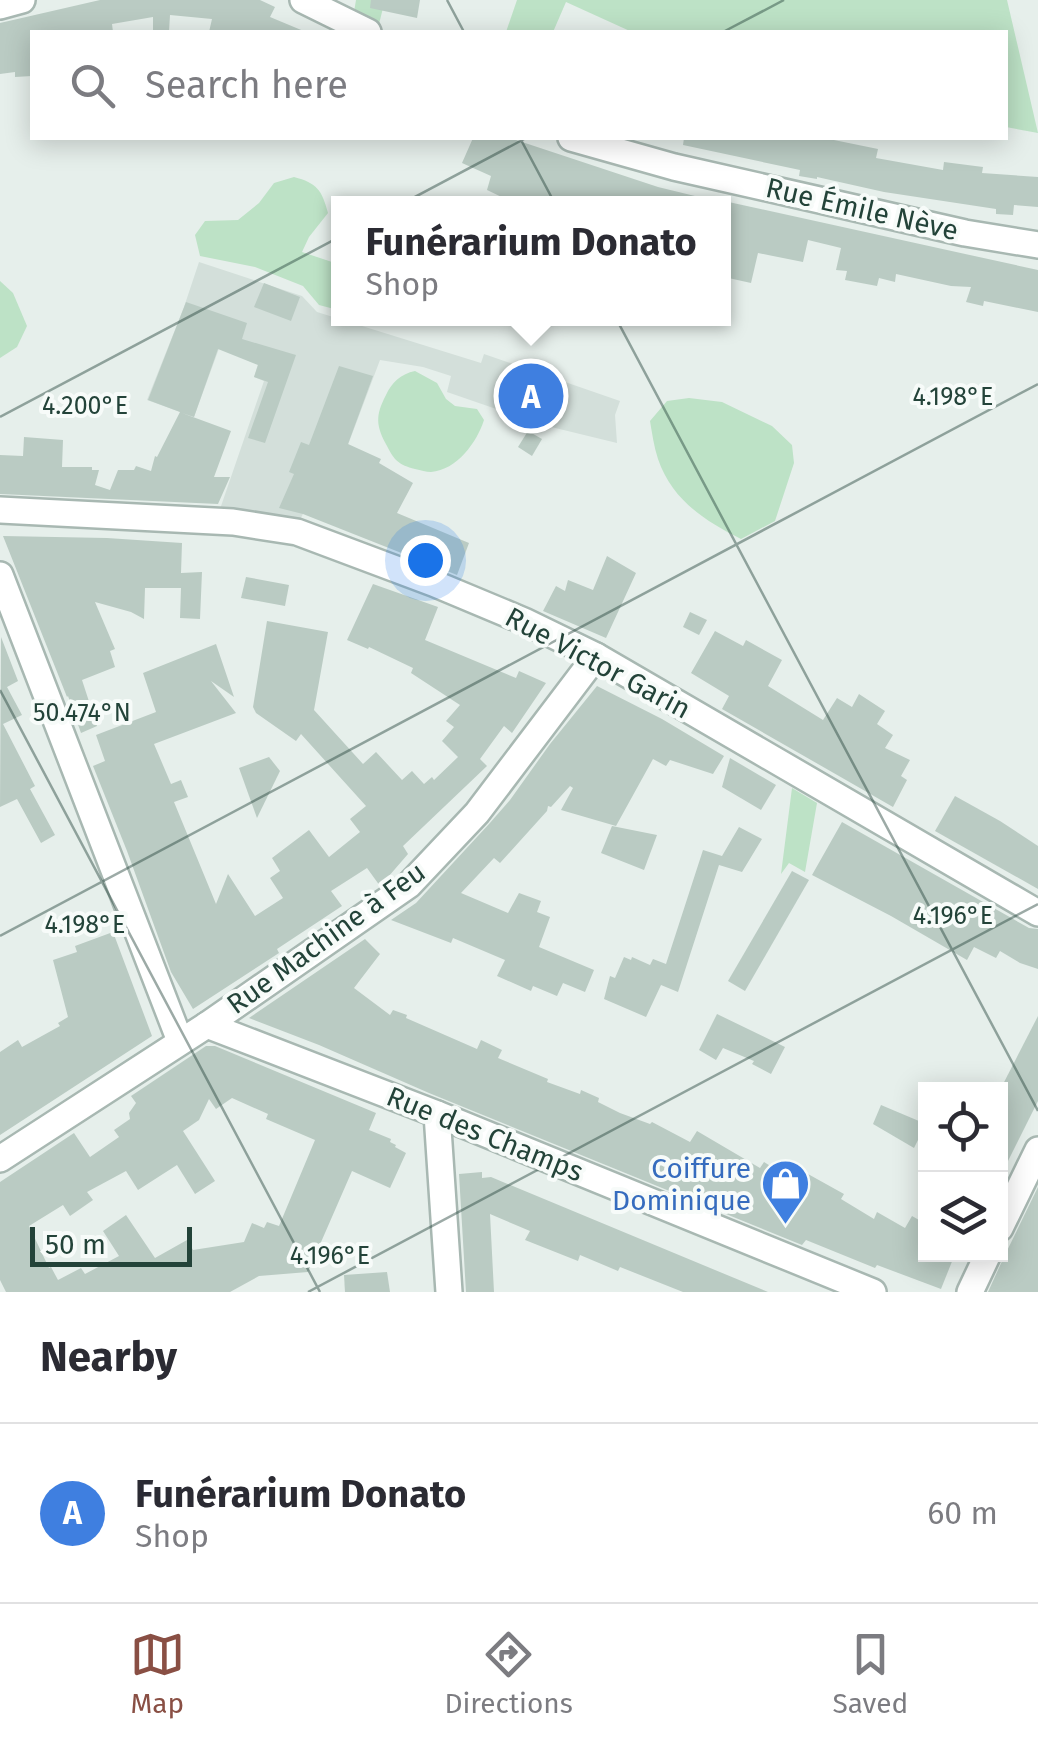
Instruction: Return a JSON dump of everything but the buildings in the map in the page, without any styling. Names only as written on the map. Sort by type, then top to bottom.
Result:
[{"type":"street","points":[[0,6],[22,0]]},
{"type":"street","points":[[302,0],[364,30]]},
{"type":"street","name":"Rue Émile Nève","points":[[578,140],[674,167],[965,233],[1038,245]]},
{"type":"street","name":"Rue Victor Garin","points":[[0,510],[233,522],[297,532],[414,576],[524,621],[596,656],[1038,913]]},
{"type":"street","points":[[0,575],[180,1042]]},
{"type":"street","name":"Rue Machine à Feu","points":[[0,1158],[207,1024],[409,885],[477,813],[596,656]]},
{"type":"street","name":"Rue des Champs","points":[[207,1024],[873,1292]]},
{"type":"street","points":[[436,1114],[449,1292]]},
{"type":"street","points":[[1008,1212],[1038,1150]]},
{"type":"street","points":[[970,1292],[984,1262]]},
{"type":"shaded area","points":[[199,262],[302,296],[317,312],[331,316],[331,326],[362,326],[481,363],[484,354],[620,401],[615,415],[617,443],[543,425],[447,392],[451,376],[380,360],[343,458],[320,479],[299,522],[219,512],[264,381],[254,377],[258,364],[221,343],[194,417],[147,400]]},
{"type":"green space","points":[[356,0],[385,0],[378,30],[352,24]]},
{"type":"green space","points":[[517,0],[1007,0],[1038,133],[1008,127],[1008,30],[628,30],[566,2],[554,30],[507,30]]},
{"type":"green space","points":[[294,177],[321,193],[328,213],[302,252],[331,262],[331,308],[319,305],[303,286],[255,267],[200,256],[195,235],[205,221],[238,220],[259,203],[274,183]]},
{"type":"green space","points":[[0,281],[13,293],[27,326],[17,347],[0,358]]},
{"type":"green space","points":[[415,371],[437,383],[455,406],[477,409],[484,420],[465,454],[449,466],[431,472],[401,464],[379,427],[380,409],[391,386],[401,376]]},
{"type":"green space","points":[[689,398],[722,402],[772,426],[792,445],[794,463],[775,521],[741,539],[691,508],[672,486],[658,459],[650,421],[667,401]]},
{"type":"green space","points":[[792,788],[817,803],[805,872],[789,863],[781,874]]},
{"type":"place","name":"Funérarium Donato","points":[[531,396]]},
{"type":"place","name":"Coiffure Dominique","points":[[786,1226]]}]
